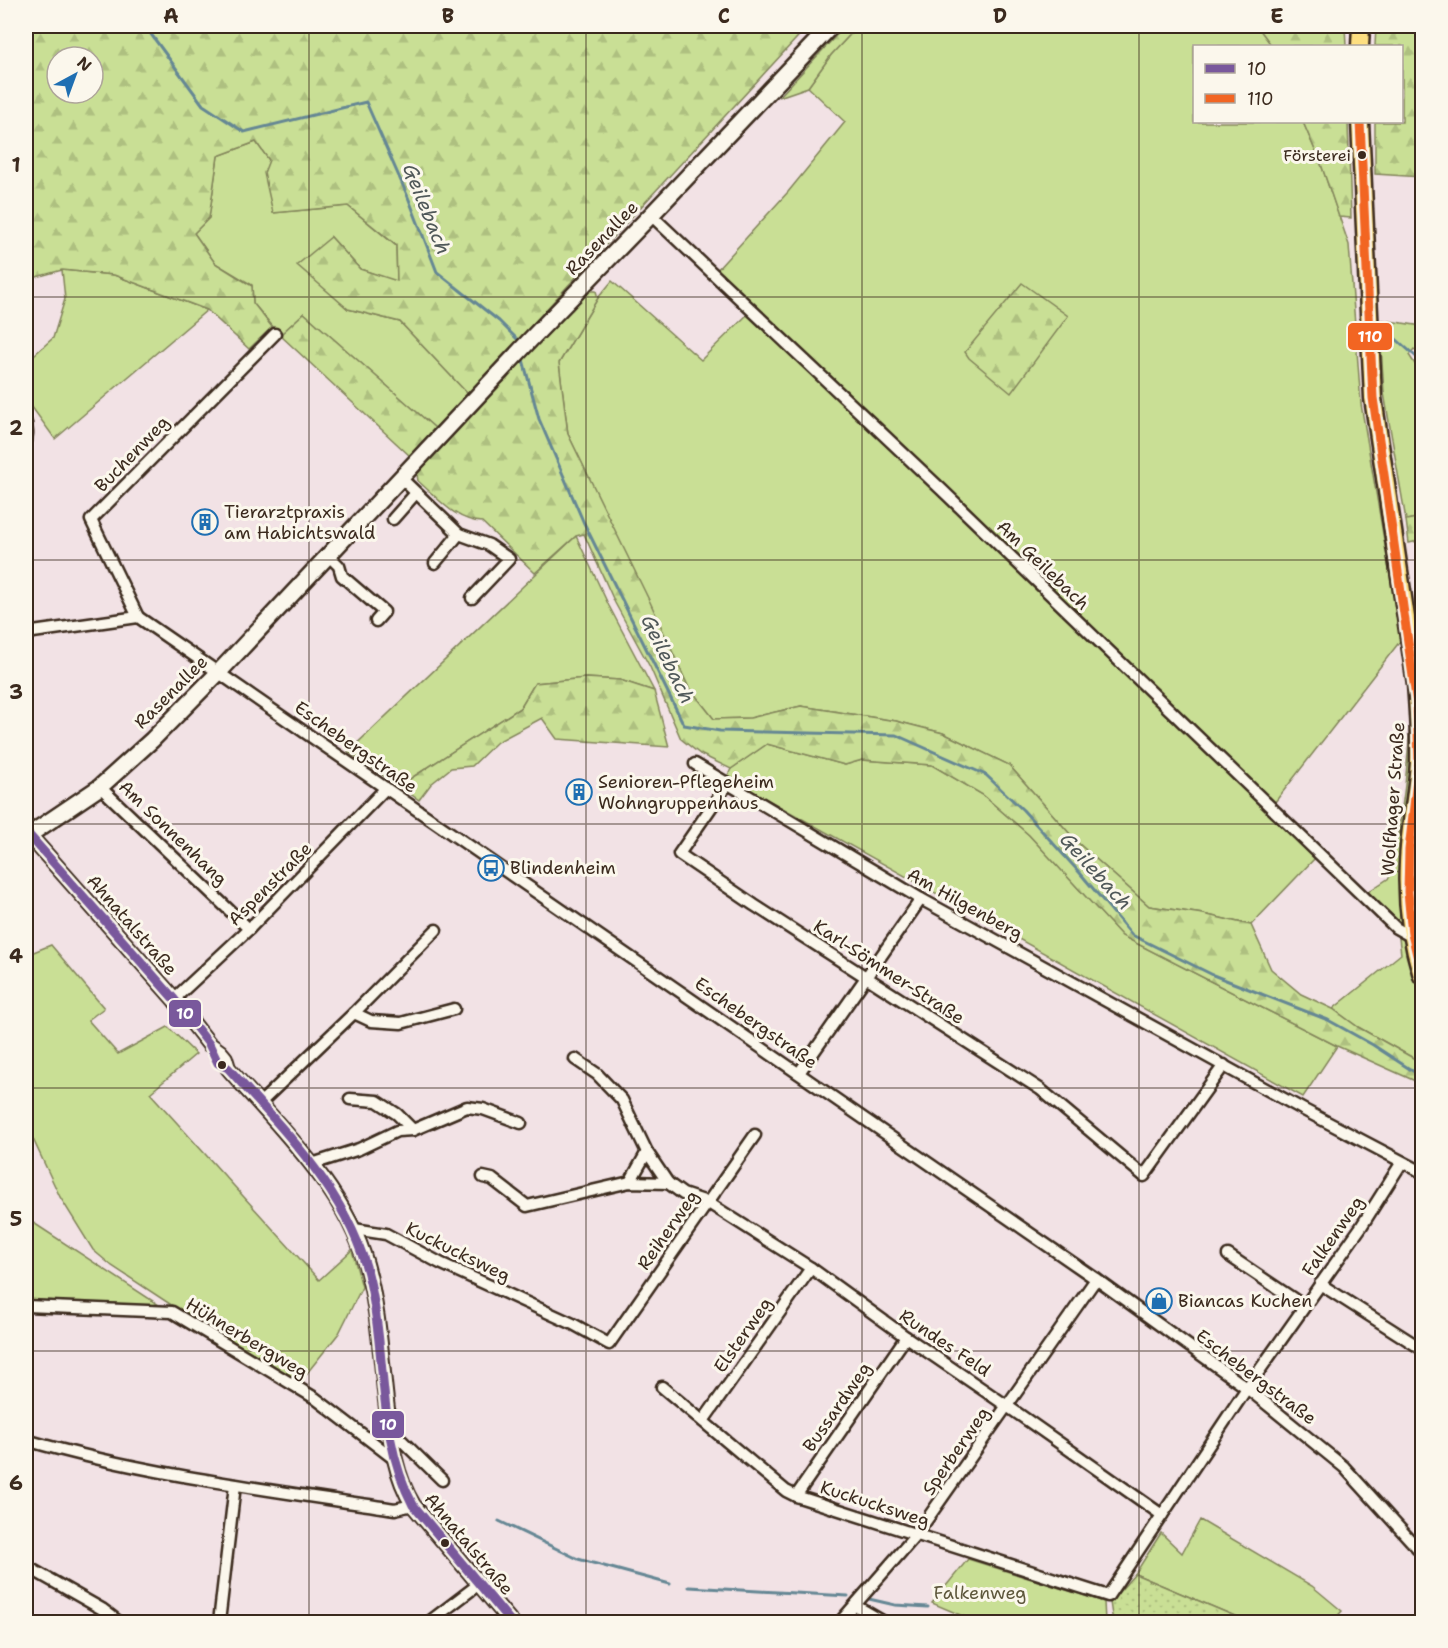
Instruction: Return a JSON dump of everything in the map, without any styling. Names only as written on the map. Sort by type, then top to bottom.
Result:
[{"type":"main road","name":"Rasenallee","points":[[27,834],[100,787],[152,740],[831,26]]},
{"type":"main road","points":[[1360,45],[1361,26]]},
{"type":"main road","name":"Wolfhager Straße","points":[[1360,123],[1373,398],[1416,684],[1419,763],[1408,861],[1407,892],[1412,937],[1422,976]]},
{"type":"street","name":"Am Geilebach","points":[[651,215],[942,490],[1396,928],[1412,937]]},
{"type":"street","name":"Buchenweg","points":[[138,617],[91,520],[275,334]]},
{"type":"street","points":[[26,423],[26,441]]},
{"type":"street","points":[[401,478],[459,534],[489,545],[509,559],[472,598]]},
{"type":"street","points":[[393,519],[416,493]]},
{"type":"street","points":[[435,563],[459,534]]},
{"type":"street","points":[[328,555],[339,566],[342,576],[384,612],[376,621]]},
{"type":"street","points":[[26,633],[138,617]]},
{"type":"street","name":"Eschebergstraße","points":[[138,617],[1096,1279],[1247,1388],[1344,1467],[1422,1553]]},
{"type":"street","name":"Am Hilgenberg","points":[[695,764],[921,899],[1422,1172]]},
{"type":"street","name":"Karl-Sömmer-Straße","points":[[728,783],[679,854],[754,905],[1040,1089],[1144,1176],[1224,1065]]},
{"type":"street","name":"Am Sonnenhang","points":[[100,787],[249,929]]},
{"type":"street","name":"Aspenstraße","points":[[174,999],[249,929],[386,788]]},
{"type":"street","name":"Ahnatalstraße","points":[[27,834],[174,999],[208,1044],[218,1063],[228,1068],[312,1164],[354,1229],[366,1264],[373,1297],[393,1458],[405,1493],[412,1505],[511,1623]]},
{"type":"street","points":[[799,1073],[921,899]]},
{"type":"street","points":[[259,1104],[436,930]]},
{"type":"street","points":[[354,1013],[371,1022],[401,1023],[454,1009]]},
{"type":"street","points":[[575,1059],[597,1074],[622,1100],[647,1152],[668,1183]]},
{"type":"street","points":[[350,1100],[377,1101],[397,1114],[413,1130]]},
{"type":"street","points":[[312,1164],[359,1149],[397,1131],[413,1130],[467,1107],[483,1109],[521,1123]]},
{"type":"street","name":"Reiherweg","points":[[609,1344],[755,1135]]},
{"type":"street","points":[[630,1182],[647,1152]]},
{"type":"street","name":"Falkenweg","points":[[1108,1596],[1247,1388],[1361,1227],[1402,1162]]},
{"type":"street","points":[[483,1177],[492,1179],[526,1206],[630,1182],[668,1183]]},
{"type":"street","name":"Rundes Feld","points":[[668,1183],[683,1194],[707,1202],[811,1268],[1162,1515]]},
{"type":"street","name":"Kuckucksweg","points":[[354,1229],[386,1234],[440,1263],[573,1324],[609,1344]]},
{"type":"street","points":[[1227,1255],[1304,1306]]},
{"type":"street","name":"Elsterweg","points":[[703,1421],[811,1268]]},
{"type":"street","name":"Sperberweg","points":[[840,1623],[916,1535],[1096,1279]]},
{"type":"street","points":[[1320,1284],[1422,1349]]},
{"type":"street","name":"Hühnerbergweg","points":[[26,1306],[172,1312],[315,1398],[393,1458]]},
{"type":"street","name":"Bussardweg","points":[[796,1496],[906,1337]]},
{"type":"street","name":"Kuckucksweg","points":[[662,1387],[786,1491],[796,1496],[1108,1596]]},
{"type":"street","points":[[389,1428],[442,1480]]},
{"type":"street","points":[[26,1440],[127,1467],[395,1509],[412,1505]]},
{"type":"street","points":[[219,1623],[235,1485]]},
{"type":"street","points":[[26,1566],[102,1609],[119,1623]]},
{"type":"street","points":[[429,1623],[479,1584]]},
{"type":"street","points":[[856,1606],[884,1623]]},
{"type":"green space","points":[[26,26],[808,26],[468,394],[400,322],[348,309],[297,265],[331,237],[360,269],[397,281],[396,245],[348,206],[273,213],[264,173],[269,160],[256,142],[218,156],[209,218],[194,233],[215,263],[252,286],[253,303],[272,327],[249,349],[207,310],[114,275],[62,270],[33,278],[26,283]]},
{"type":"green space","points":[[845,26],[858,26],[831,55],[808,87],[779,97]]},
{"type":"green space","points":[[858,26],[1257,26],[1271,45],[1193,45],[1193,123],[1303,123],[1321,164],[1349,245],[1361,404],[1401,640],[1268,811],[1316,857],[1251,925],[1203,914],[1149,906],[1078,843],[1009,765],[943,733],[896,721],[801,706],[750,718],[714,719],[688,686],[568,434],[559,363],[598,298],[612,281],[701,360],[749,313],[890,447],[897,440],[716,271],[788,192],[845,122],[808,87],[831,55]]},
{"type":"green space","points":[[1257,26],[1345,26],[1346,45],[1271,45]]},
{"type":"green space","points":[[1376,26],[1422,26],[1422,177],[1375,174],[1375,123],[1403,123],[1403,45],[1375,45]]},
{"type":"green space","points":[[1303,123],[1348,123],[1351,218],[1339,217],[1321,164]]},
{"type":"green space","points":[[256,142],[269,160],[273,213],[348,206],[396,246],[397,282],[360,269],[331,237],[330,292],[348,309],[400,322],[468,394],[435,428],[304,313],[280,335],[253,303],[252,285],[215,263],[194,233],[209,218],[218,156]]},
{"type":"green space","points":[[62,270],[114,275],[207,310],[55,439],[26,399],[26,362],[53,338],[65,299]]},
{"type":"green space","points":[[1022,283],[1068,316],[1011,393],[969,358],[965,352]]},
{"type":"green space","points":[[589,291],[596,291],[598,298],[559,363],[568,434],[650,602],[688,686],[714,719],[750,718],[801,706],[896,721],[943,733],[1009,765],[1078,843],[1149,906],[1203,914],[1251,925],[1271,969],[1301,994],[1333,1009],[1358,1027],[1422,1063],[1422,1084],[1337,1046],[1122,936],[1029,835],[983,795],[932,765],[862,760],[845,765],[767,744],[731,769],[700,754],[681,739],[650,667],[615,603],[584,534],[576,536],[535,573],[482,522],[463,518],[455,513],[418,481],[417,474],[488,395],[507,379],[535,344]]},
{"type":"green space","points":[[304,313],[435,428],[410,456],[280,335]]},
{"type":"green space","points":[[1382,320],[1422,326],[1422,355],[1414,349],[1409,355],[1422,375],[1422,517],[1406,520],[1384,393],[1380,331]]},
{"type":"green space","points":[[1422,517],[1422,540],[1409,543],[1406,520]]},
{"type":"green space","points":[[576,536],[609,606],[654,691],[620,680],[586,678],[535,683],[520,708],[399,786],[348,752]]},
{"type":"green space","points":[[586,678],[620,680],[654,691],[669,747],[557,739],[542,718],[497,742],[472,766],[451,768],[431,784],[419,800],[399,786],[520,708],[535,683]]},
{"type":"green space","points":[[1410,719],[1414,723],[1403,920],[1401,923],[1394,919],[1368,892],[1389,878],[1403,799]]},
{"type":"green space","points":[[767,744],[845,765],[862,760],[932,765],[983,795],[1029,835],[1122,936],[1337,1046],[1303,1097],[727,777],[731,769]]},
{"type":"green space","points":[[1422,814],[1422,882],[1417,880]]},
{"type":"green space","points":[[1399,938],[1402,938],[1407,945],[1418,987],[1422,991],[1422,1063],[1358,1027],[1333,1009],[1401,954]]},
{"type":"green space","points":[[51,945],[104,1008],[88,1020],[118,1054],[168,1027],[196,1054],[150,1093],[319,1280],[352,1250],[362,1287],[339,1333],[299,1383],[112,1266],[93,1250],[60,1197],[26,1124],[26,955]]},
{"type":"green space","points":[[26,1218],[165,1309],[26,1304]]},
{"type":"green space","points":[[1200,1520],[1312,1586],[1342,1611],[1332,1622],[1249,1622],[1135,1574],[1161,1533],[1182,1553]]},
{"type":"green space","name":"Falkenweg","points":[[968,1559],[1104,1602],[1105,1622],[977,1622],[932,1603]]},
{"type":"green space","points":[[1135,1574],[1249,1622],[1113,1622],[1110,1602]]},
{"type":"waterway","name":"Geilebach","points":[[145,26],[203,105],[244,132],[366,102],[408,197],[437,272],[499,321],[519,344]]},
{"type":"waterway","points":[[1387,331],[1422,362]]},
{"type":"waterway","name":"Geilebach","points":[[522,356],[539,419],[583,521],[684,725],[720,731],[896,735],[986,775],[1023,810],[1132,935],[1213,975],[1328,1020],[1373,1045],[1422,1077]]},
{"type":"waterway","points":[[499,1521],[578,1559],[670,1584]]},
{"type":"waterway","points":[[689,1587],[848,1596]]},
{"type":"waterway","points":[[869,1599],[895,1605],[928,1607]]},
{"type":"transit line","name":"110","points":[[1360,123],[1373,398],[1417,704],[1419,762],[1409,850],[1408,892],[1412,934],[1422,976]]},
{"type":"transit line","name":"10","points":[[29,835],[174,999],[209,1044],[218,1063],[228,1068],[272,1116],[332,1193],[361,1250],[370,1282],[379,1338],[388,1424],[393,1452],[402,1479],[413,1505],[511,1622]]},
{"type":"place","name":"Försterei","points":[[1362,155]]},
{"type":"place","name":"Tierarztpraxis am Habichtswald","points":[[205,522]]},
{"type":"place","name":"Senioren-Pflegeheim Wohngruppenhaus","points":[[579,792]]},
{"type":"place","name":"Blindenheim","points":[[491,868]]},
{"type":"place","name":"Biancas Kuchen","points":[[1159,1301]]}]
